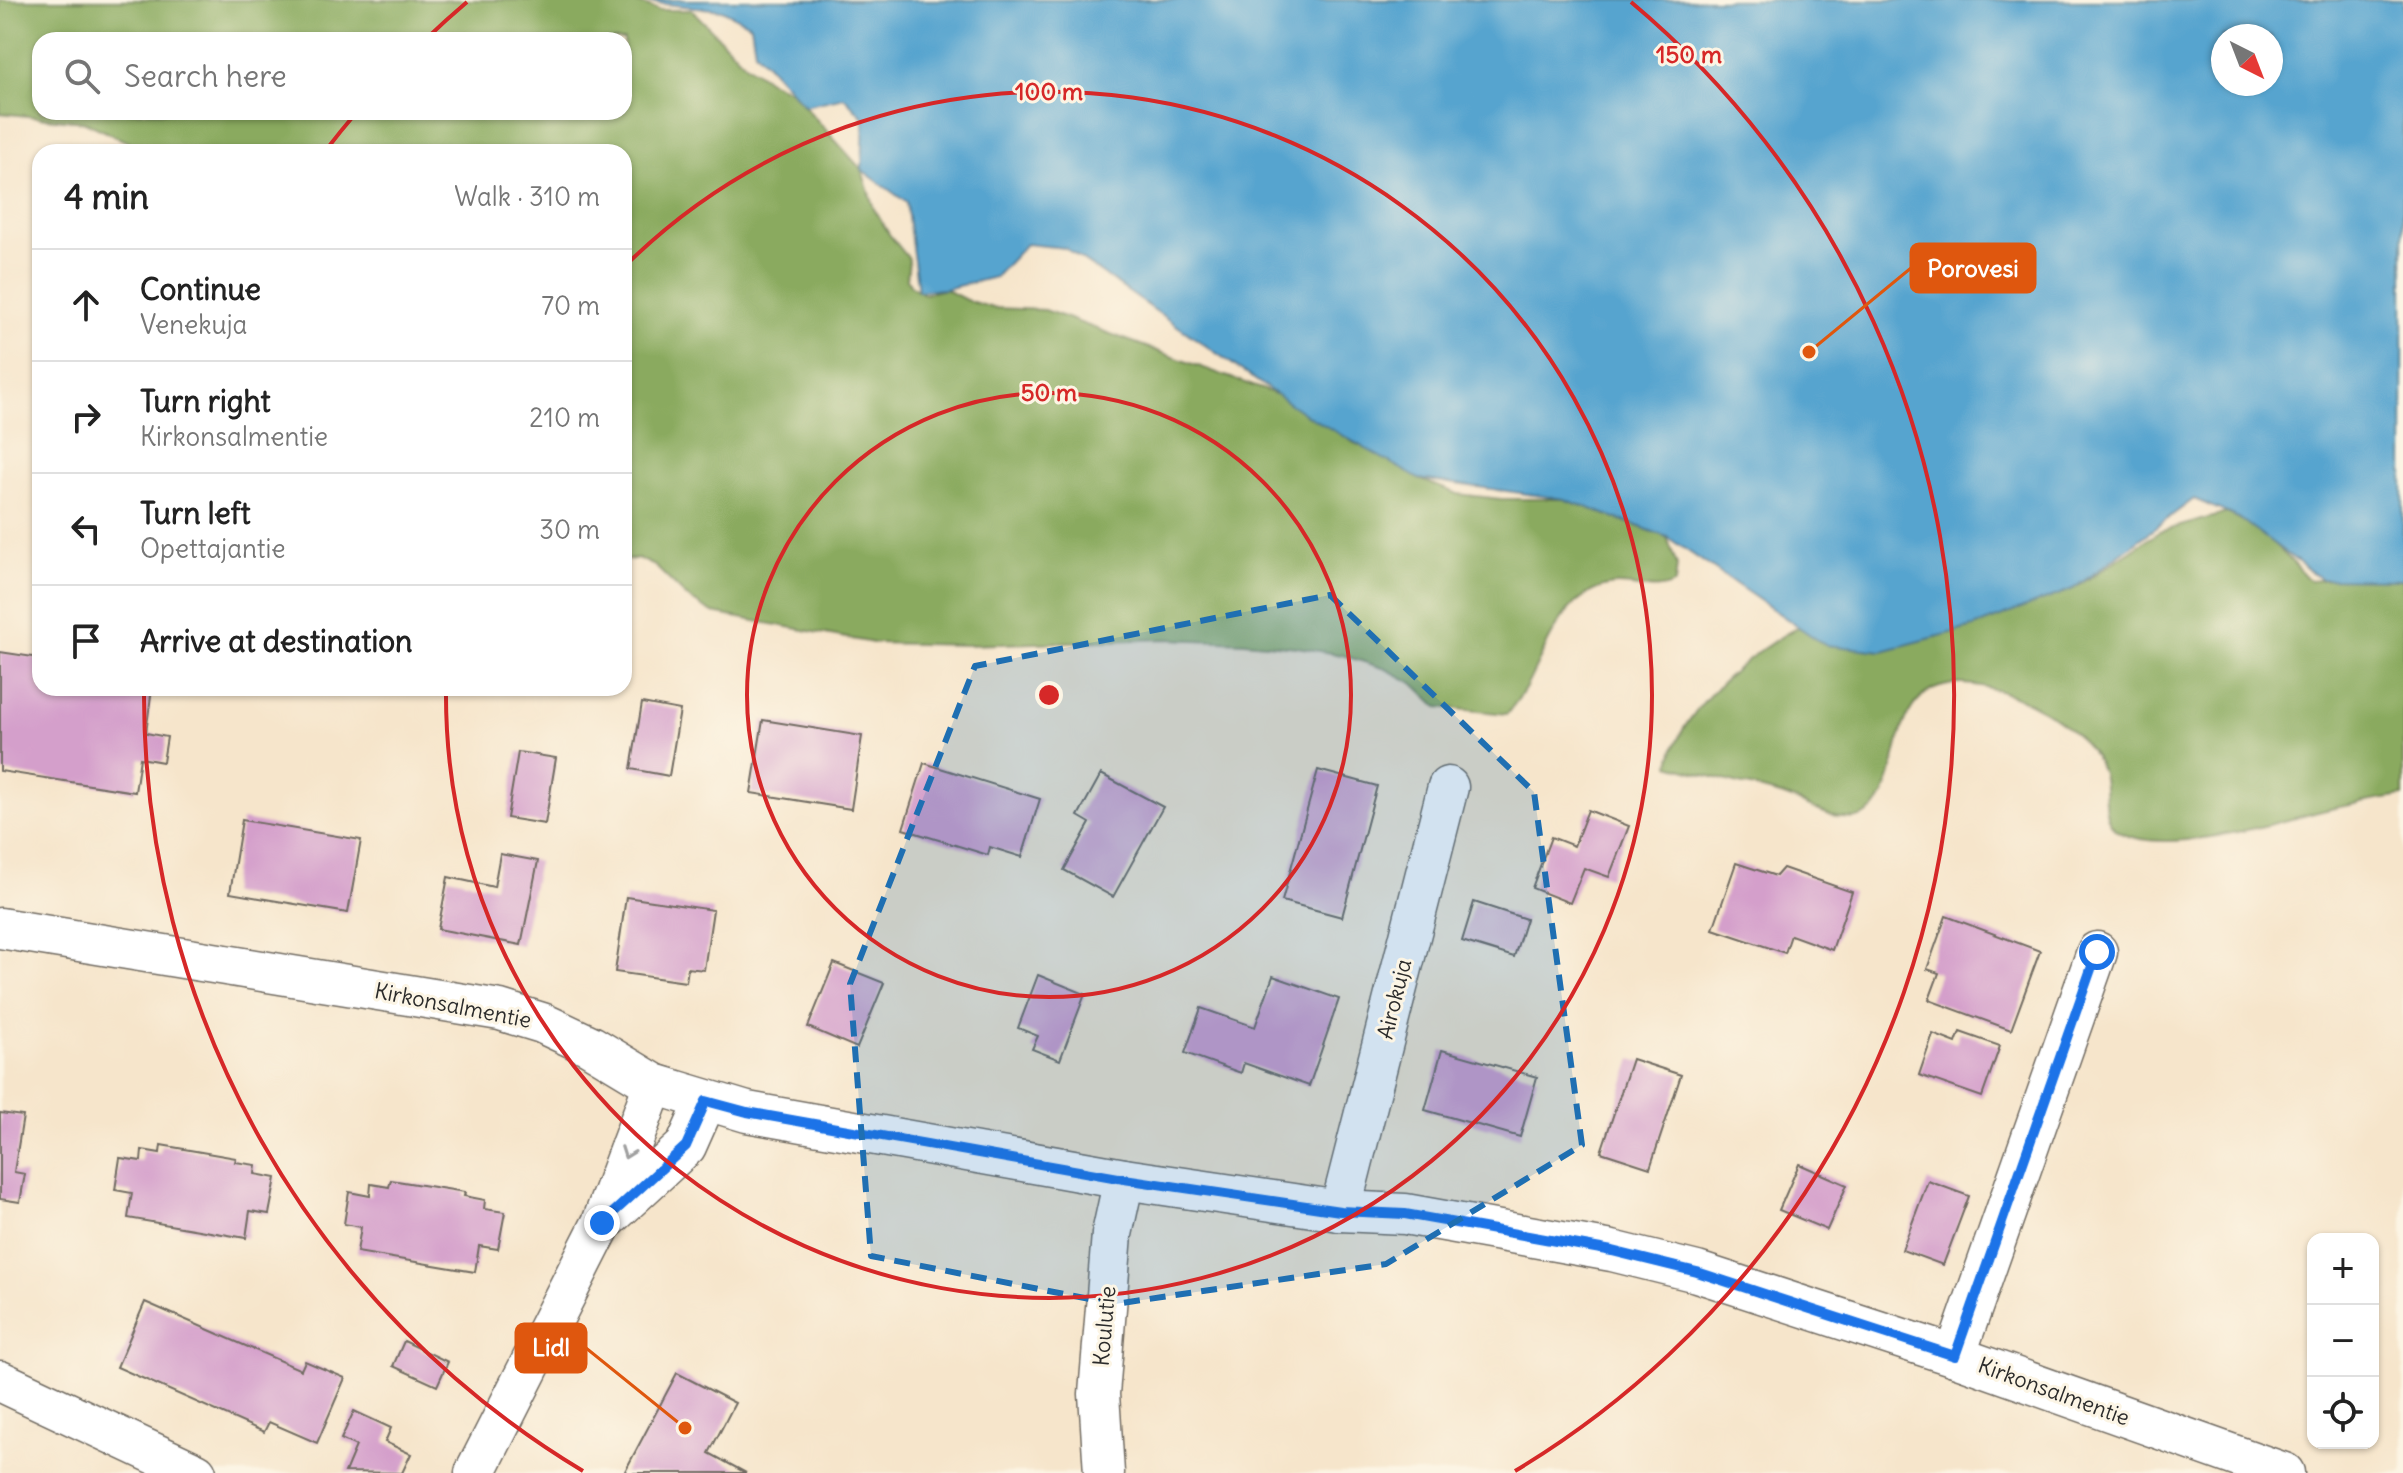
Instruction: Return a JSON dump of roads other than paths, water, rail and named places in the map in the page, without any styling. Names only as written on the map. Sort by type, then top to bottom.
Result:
[{"type":"street","name":"Airokuja","points":[[1340,1211],[1448,787]]},
{"type":"street","name":"Kirkonsalmentie","points":[[0,928],[500,1010],[542,1023],[591,1046],[654,1084],[747,1112],[1124,1179],[1340,1211],[1405,1214],[1612,1251],[1697,1272],[1955,1356],[2284,1473]]},
{"type":"street","points":[[1955,1356],[2097,952]]},
{"type":"street","points":[[475,1473],[602,1223],[654,1084]]},
{"type":"street","points":[[602,1223],[686,1146],[706,1101]]},
{"type":"street","name":"Koulutie","points":[[1104,1473],[1099,1394],[1112,1234],[1124,1179]]},
{"type":"street","points":[[0,1381],[196,1473]]},
{"type":"water","points":[[627,0],[2403,0],[2403,580],[2321,579],[2239,518],[2194,499],[2073,589],[1974,627],[1882,651],[1825,645],[1667,537],[1564,499],[1419,479],[1303,413],[1065,248],[1026,244],[995,277],[945,289],[918,291],[906,202],[862,170],[864,118],[844,97],[805,106],[755,51],[751,25],[722,10]]},
{"type":"place","name":"Porovesi","points":[[1809,352]]},
{"type":"place","name":"Lidl","points":[[685,1428]]}]
